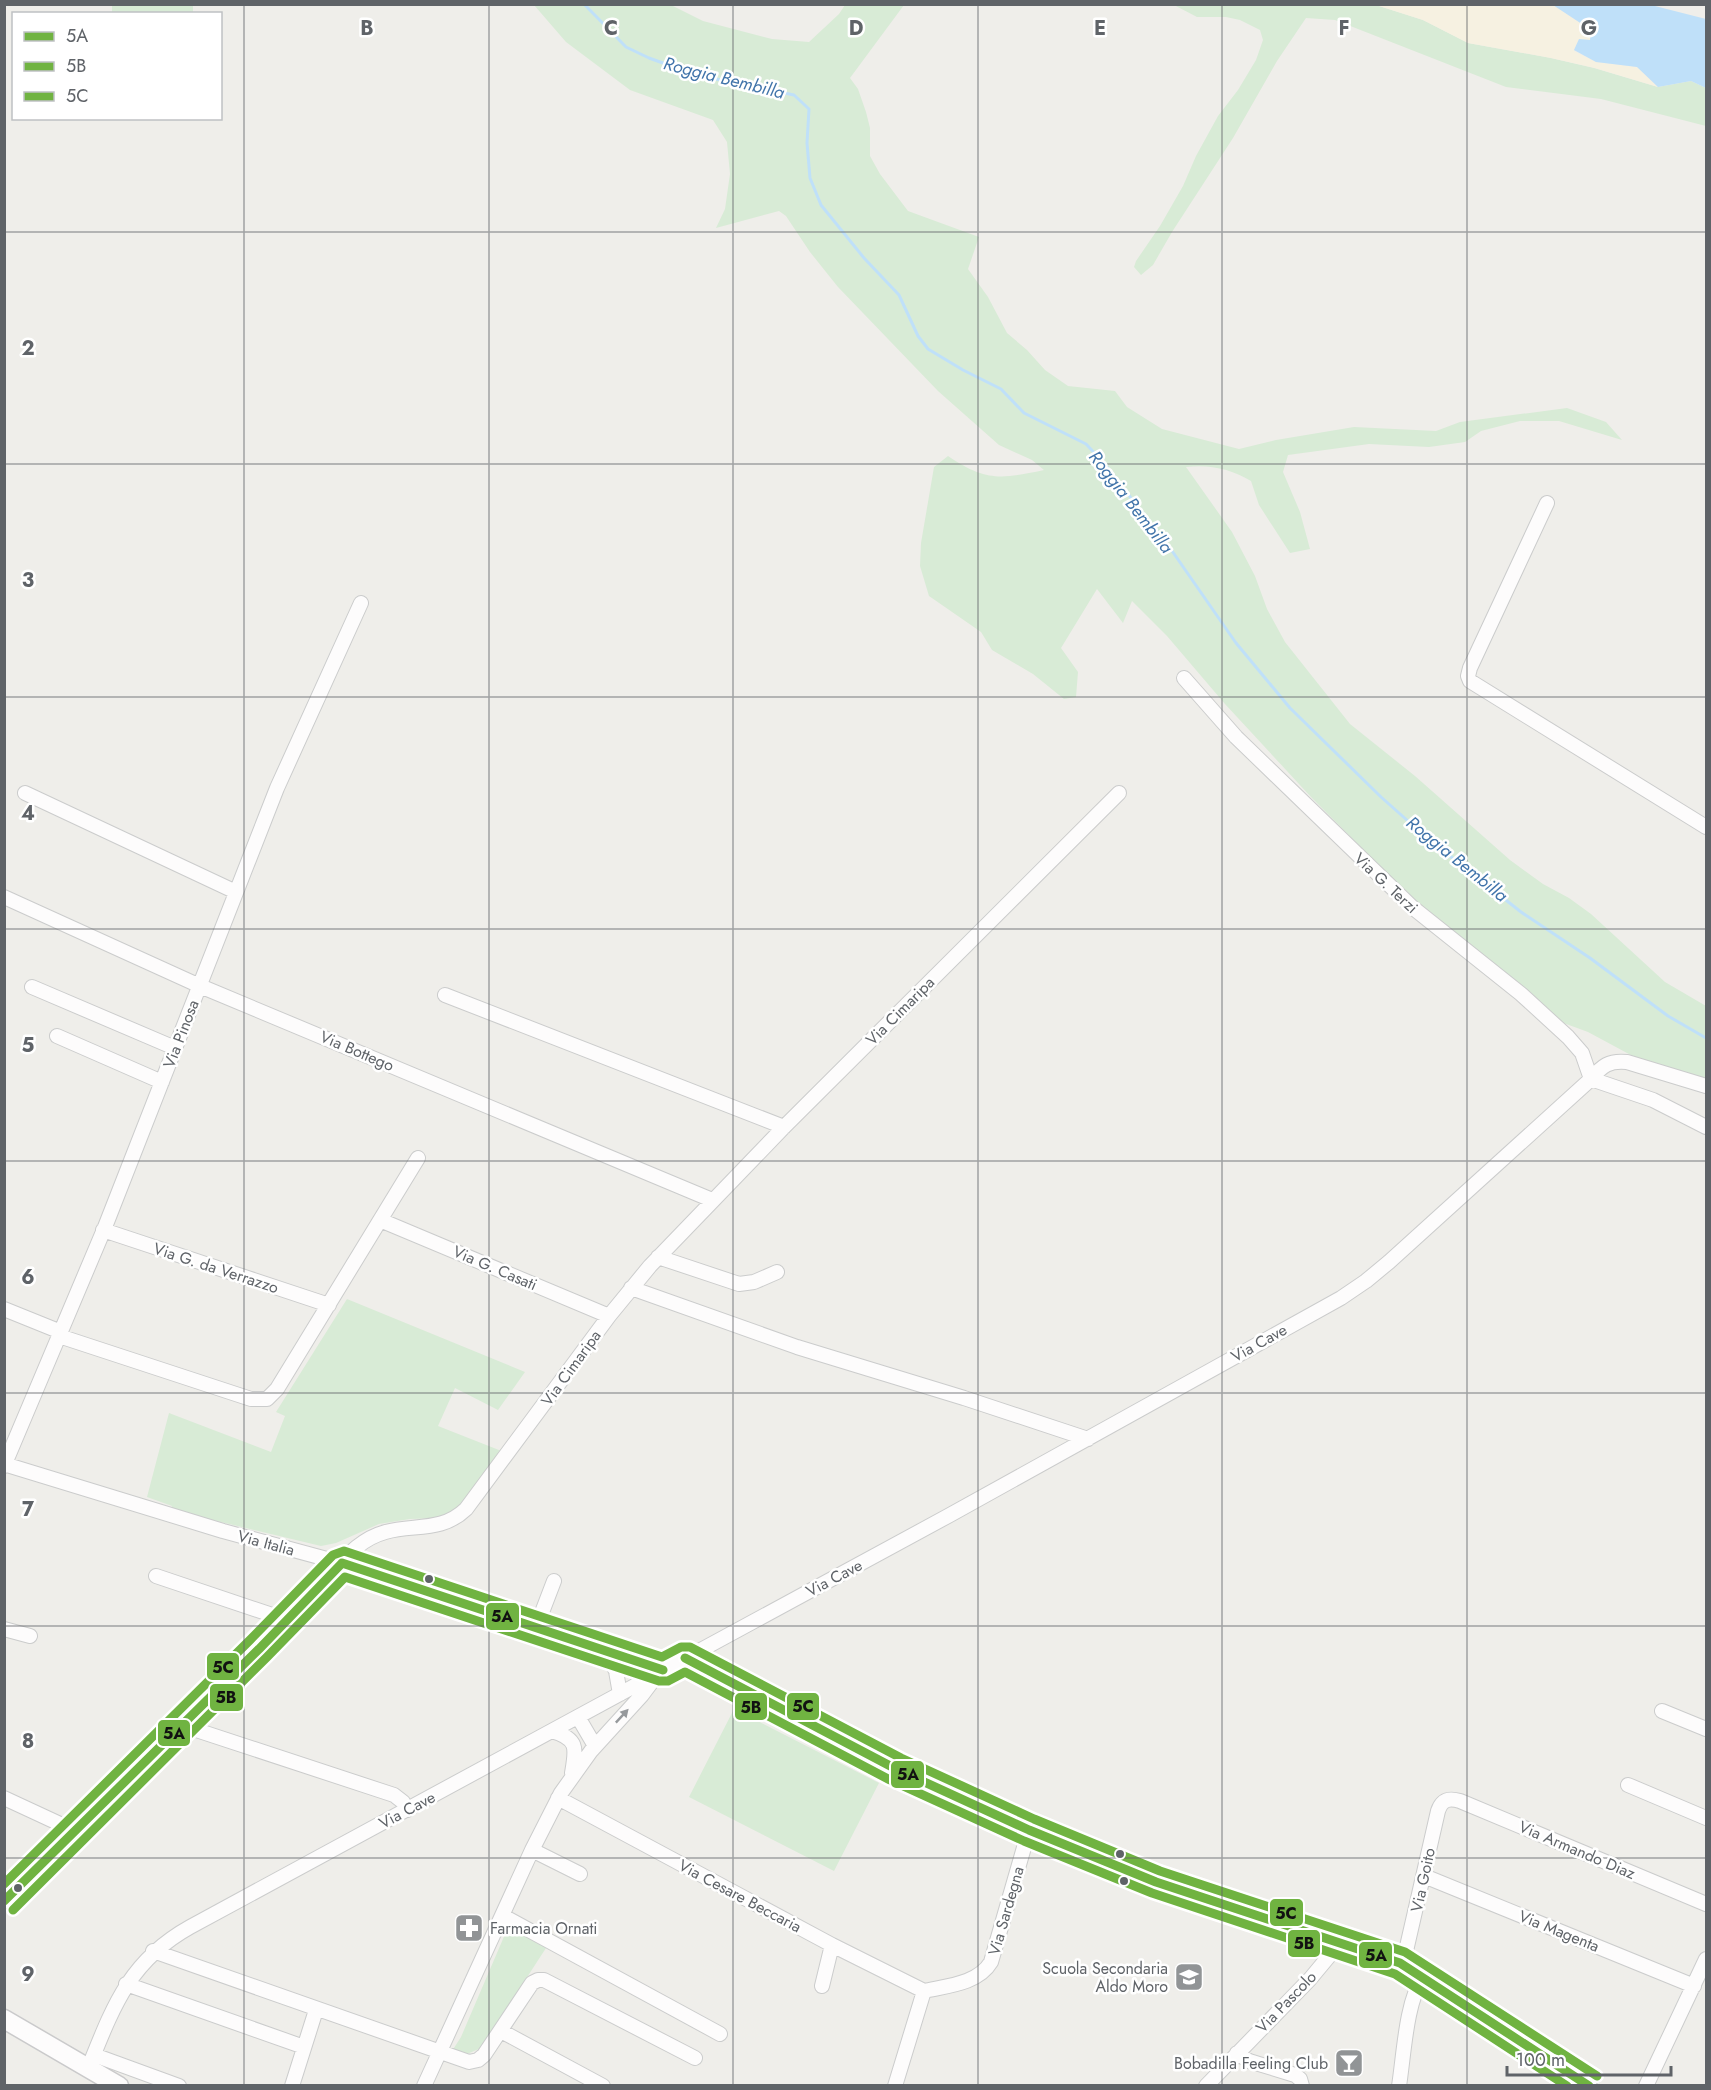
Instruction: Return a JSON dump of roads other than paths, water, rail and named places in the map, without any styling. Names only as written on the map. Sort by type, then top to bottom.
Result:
[{"type":"street","points":[[1547,503],[1470,668],[1468,675],[1470,681],[1707,827]]},
{"type":"street","name":"Via Pinosa","points":[[5,1465],[103,1230],[278,788],[361,603]]},
{"type":"street","name":"Via G. Terzi","points":[[1184,678],[1236,737],[1404,899],[1440,931],[1527,1000],[1568,1037],[1582,1053],[1591,1079]]},
{"type":"street","points":[[25,793],[236,892]]},
{"type":"street","name":"Via Cimaripa","points":[[4,1902],[363,1542],[381,1533],[401,1528],[442,1524],[463,1512],[609,1316],[658,1257],[783,1127],[1119,793]]},
{"type":"street","name":"Via Bottego","points":[[4,897],[200,986],[712,1200]]},
{"type":"street","points":[[32,987],[175,1048]]},
{"type":"street","points":[[445,996],[783,1127]]},
{"type":"street","points":[[57,1036],[162,1082]]},
{"type":"street","name":"Via Cave","points":[[95,2071],[126,1984],[153,1951],[183,1930],[1088,1439],[1333,1302],[1366,1281],[1605,1064],[1620,1061],[1707,1086]]},
{"type":"street","points":[[1591,1079],[1659,1102],[1707,1127]]},
{"type":"street","points":[[4,1309],[60,1334],[185,1378],[251,1399],[263,1400],[274,1393],[418,1158]]},
{"type":"street","name":"Via G. Casati","points":[[380,1220],[609,1316]]},
{"type":"street","name":"Via G. da Verrazzo","points":[[103,1230],[329,1305]]},
{"type":"street","points":[[658,1257],[739,1284],[754,1282],[777,1272]]},
{"type":"street","points":[[631,1288],[797,1347],[1088,1439]]},
{"type":"street","name":"Via Italia","points":[[5,1465],[223,1531],[342,1563],[660,1671]]},
{"type":"street","points":[[156,1575],[287,1620]]},
{"type":"street","points":[[536,1628],[554,1581]]},
{"type":"street","points":[[4,1629],[30,1636]]},
{"type":"street","points":[[605,1651],[616,1671],[620,1694]]},
{"type":"street","points":[[686,1658],[897,1769],[1029,1830],[1156,1882],[1403,1964],[1590,2085]]},
{"type":"street","points":[[424,2085],[558,1798],[595,1746],[642,1695],[660,1671]]},
{"type":"street","points":[[1662,1711],[1707,1729]]},
{"type":"street","points":[[578,1717],[595,1746]]},
{"type":"street","points":[[181,1725],[394,1795],[403,1802],[407,1810]]},
{"type":"street","points":[[552,1731],[565,1736],[573,1743],[575,1755],[572,1778]]},
{"type":"street","points":[[1628,1785],[1707,1818]]},
{"type":"street","points":[[4,1798],[74,1830]]},
{"type":"street","name":"Via Cesare Beccaria","points":[[558,1798],[832,1945],[924,1991]]},
{"type":"street","name":"Via Goito","points":[[1403,1964],[1438,1810],[1443,1801],[1447,1799]]},
{"type":"street","name":"Via Armando Diaz","points":[[1447,1799],[1460,1801],[1707,1904]]},
{"type":"street","name":"Via Sardegna","points":[[924,1991],[972,1978],[989,1966],[1029,1830]]},
{"type":"street","points":[[532,1850],[580,1874]]},
{"type":"street","name":"Via Magenta","points":[[1424,1876],[1694,1986]]},
{"type":"street","points":[[502,1916],[720,2034]]},
{"type":"street","name":"Via Pascolo","points":[[1206,2085],[1310,1979],[1340,1943]]},
{"type":"street","points":[[822,1986],[832,1945]]},
{"type":"street","points":[[153,1951],[467,2061],[474,2061],[484,2055],[532,1983],[541,1980],[695,2058]]},
{"type":"street","points":[[1646,2085],[1707,1959]]},
{"type":"street","points":[[1399,2085],[1412,2001],[1423,1977]]},
{"type":"street","points":[[126,1984],[304,2047]]},
{"type":"street","points":[[895,2085],[924,1991]]},
{"type":"street","points":[[292,2085],[316,2010]]},
{"type":"street","points":[[4,2019],[119,2085]]},
{"type":"street","points":[[501,2031],[603,2085]]},
{"type":"street","points":[[1237,2053],[1249,2061],[1295,2075],[1300,2079],[1302,2085]]},
{"type":"street","points":[[95,2071],[179,2085]]},
{"type":"water","points":[[1553,5],[1651,5],[1706,19],[1706,88],[1691,81],[1658,87],[1637,67],[1596,62],[1574,50],[1579,39],[1590,40],[1591,30]]},
{"type":"waterway","name":"Roggia Bembilla","points":[[584,4],[626,47],[649,58],[696,75],[794,95],[809,109],[807,143],[810,178],[821,205],[864,258],[899,295],[918,336],[928,349],[1001,389],[1024,413],[1086,444],[1103,462],[1170,548],[1236,643],[1290,708],[1381,797],[1426,837],[1521,912],[1590,958],[1668,1016],[1706,1038]]},
{"type":"place","name":"Farmacia Ornati","points":[[469,1928]]},
{"type":"place","name":"Scuola Secondaria Aldo Moro","points":[[1189,1977]]},
{"type":"place","name":"Bobadilla Feeling Club","points":[[1349,2063]]}]
